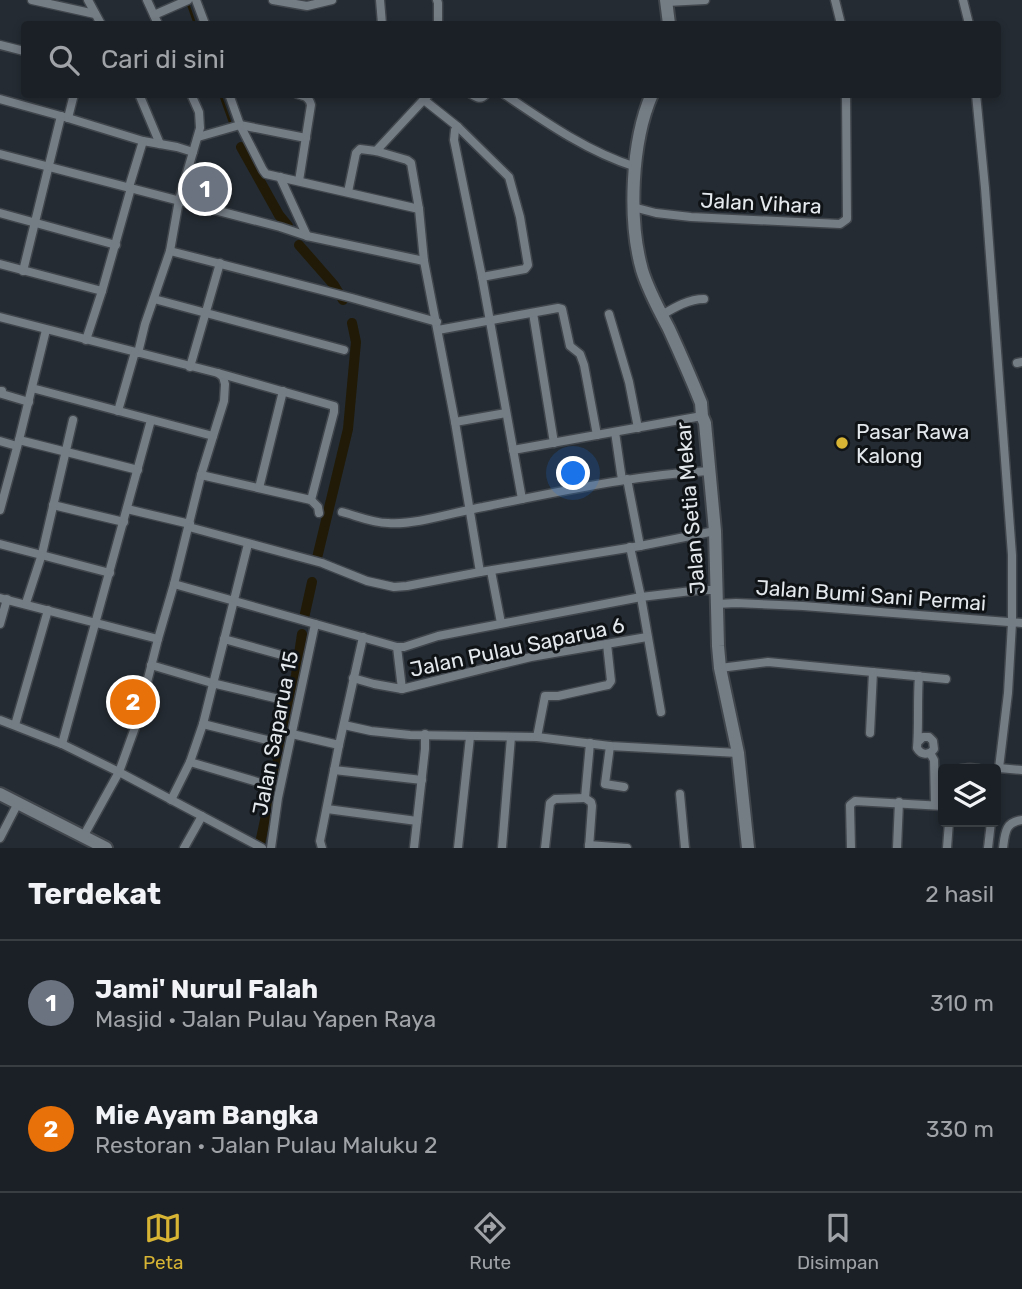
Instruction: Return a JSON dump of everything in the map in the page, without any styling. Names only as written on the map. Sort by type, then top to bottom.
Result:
[{"type":"street","points":[[32,0],[95,15]]},
{"type":"street","points":[[88,0],[99,21]]},
{"type":"street","points":[[147,0],[156,21]]},
{"type":"street","points":[[196,0],[204,21]]},
{"type":"street","points":[[273,0],[307,6],[332,0]]},
{"type":"street","points":[[380,0],[383,21]]},
{"type":"street","points":[[437,0],[438,21]]},
{"type":"street","points":[[669,21],[667,1],[705,0]]},
{"type":"street","points":[[835,0],[840,21]]},
{"type":"street","points":[[963,0],[968,21]]},
{"type":"street","points":[[154,16],[185,1]]},
{"type":"street","points":[[0,45],[21,50]]},
{"type":"street","points":[[23,271],[48,167],[72,98]]},
{"type":"street","points":[[141,98],[160,144]]},
{"type":"street","points":[[118,411],[170,251],[179,200],[198,137],[201,117],[193,98]]},
{"type":"street","points":[[230,98],[238,126],[266,174],[419,209]]},
{"type":"street","points":[[299,181],[311,105],[308,98]]},
{"type":"street","points":[[376,151],[426,98]]},
{"type":"street","points":[[428,98],[509,177],[520,217],[528,265],[525,269],[482,277]]},
{"type":"street","points":[[511,98],[594,150],[636,167]]},
{"type":"street","name":"Jalan Setia Mekar","points":[[651,98],[640,133],[633,207],[642,271],[701,403],[705,423],[715,531],[720,668],[738,753],[748,848]]},
{"type":"street","name":"Jalan Vihara","points":[[633,207],[691,217],[840,224],[847,219],[848,201],[846,98]]},
{"type":"street","points":[[975,98],[985,188],[1017,623],[998,764]]},
{"type":"street","points":[[0,100],[143,141],[193,152]]},
{"type":"street","points":[[198,137],[238,126],[306,138]]},
{"type":"street","points":[[458,127],[454,140],[522,499]]},
{"type":"street","points":[[86,340],[116,245],[143,141]]},
{"type":"street","points":[[348,192],[356,153],[361,149],[410,162],[419,209],[424,261],[480,572]]},
{"type":"street","points":[[0,154],[303,235],[424,261]]},
{"type":"street","points":[[280,177],[303,235]]},
{"type":"street","points":[[0,213],[116,245]]},
{"type":"street","points":[[170,251],[352,298],[437,326],[562,309],[570,346],[580,354],[584,365],[597,435]]},
{"type":"street","points":[[190,366],[220,263]]},
{"type":"street","points":[[0,264],[102,291]]},
{"type":"street","points":[[154,299],[344,350]]},
{"type":"street","points":[[662,315],[695,299],[704,299]]},
{"type":"street","points":[[533,313],[554,443]]},
{"type":"street","points":[[610,314],[629,382],[638,428]]},
{"type":"street","points":[[0,317],[331,405],[334,412],[311,500]]},
{"type":"street","points":[[0,510],[46,330]]},
{"type":"street","points":[[83,837],[119,772],[131,741],[201,475],[224,401],[223,377],[218,373]]},
{"type":"street","points":[[32,388],[213,436]]},
{"type":"street","points":[[0,391],[29,402]]},
{"type":"street","points":[[259,488],[283,391]]},
{"type":"street","points":[[455,422],[506,413]]},
{"type":"street","points":[[513,450],[702,416]]},
{"type":"street","points":[[26,603],[42,554],[73,420]]},
{"type":"street","points":[[62,744],[151,420]]},
{"type":"street","points":[[615,432],[640,546]]},
{"type":"street","points":[[0,441],[66,452],[138,470]]},
{"type":"street","points":[[342,512],[391,524],[625,480],[668,473],[710,471]]},
{"type":"street","points":[[201,475],[311,500],[318,507],[319,513]]},
{"type":"street","points":[[54,505],[124,522]]},
{"type":"street","points":[[127,509],[322,563],[367,581],[394,587],[715,531]]},
{"type":"street","points":[[0,544],[110,573]]},
{"type":"street","points":[[172,800],[190,762],[203,724],[248,544]]},
{"type":"street","points":[[630,547],[661,712]]},
{"type":"street","points":[[491,571],[501,623]]},
{"type":"street","points":[[174,584],[397,647],[501,623],[641,597],[718,590]]},
{"type":"street","points":[[0,624],[3,599],[158,639]]},
{"type":"street","name":"Jalan Bumi Sani Permai","points":[[717,604],[827,607],[1017,623]]},
{"type":"street","points":[[15,724],[48,610]]},
{"type":"street","name":"Jalan Saparua 15","points":[[271,848],[311,624]]},
{"type":"street","points":[[321,847],[339,745],[363,637]]},
{"type":"street","name":"Jalan Pulau Saparua 6","points":[[353,678],[402,689],[519,659],[647,637]]},
{"type":"street","points":[[224,639],[285,656]]},
{"type":"street","points":[[537,737],[545,696],[558,696],[608,685],[612,676],[607,644]]},
{"type":"street","points":[[397,647],[402,689]]},
{"type":"street","points":[[720,668],[768,662],[946,679]]},
{"type":"street","points":[[151,665],[279,699]]},
{"type":"street","points":[[870,733],[873,672]]},
{"type":"street","points":[[919,676],[917,745],[923,754],[930,753],[934,747],[932,739],[926,737],[919,740]]},
{"type":"street","points":[[0,720],[62,744],[262,848]]},
{"type":"street","points":[[203,724],[271,741]]},
{"type":"street","points":[[344,725],[410,735],[537,737],[610,746],[738,753]]},
{"type":"street","points":[[292,734],[339,745]]},
{"type":"street","points":[[414,848],[425,734]]},
{"type":"street","points":[[458,848],[470,737]]},
{"type":"street","points":[[502,848],[512,737]]},
{"type":"street","points":[[585,798],[590,743]]},
{"type":"street","points":[[610,746],[605,784],[624,787]]},
{"type":"street","points":[[930,753],[938,778]]},
{"type":"street","points":[[190,762],[261,783]]},
{"type":"street","points":[[1001,769],[1022,770]]},
{"type":"street","points":[[334,770],[422,780]]},
{"type":"street","points":[[0,794],[104,847]]},
{"type":"street","points":[[680,794],[685,848]]},
{"type":"street","points":[[545,848],[550,803],[555,799],[585,798],[592,806],[589,847],[627,848]]},
{"type":"street","points":[[851,848],[851,802],[860,800],[938,805]]},
{"type":"street","points":[[897,848],[899,802]]},
{"type":"street","points":[[0,838],[18,803]]},
{"type":"street","points":[[327,809],[417,821]]},
{"type":"street","points":[[184,848],[202,816]]},
{"type":"street","points":[[1003,848],[1005,830],[1009,824],[1022,820]]},
{"type":"street","points":[[947,848],[949,827]]},
{"type":"street","points":[[988,848],[990,827]]},
{"type":"waterway","points":[[187,1],[194,21]]},
{"type":"waterway","points":[[221,98],[230,122]]},
{"type":"waterway","points":[[241,147],[279,215],[288,226]]},
{"type":"waterway","points":[[299,245],[334,285],[343,300]]},
{"type":"waterway","points":[[317,558],[348,429],[356,342],[352,323]]},
{"type":"waterway","points":[[304,618],[312,582]]},
{"type":"waterway","points":[[259,848],[296,675],[302,634]]},
{"type":"place","name":"Jami' Nurul Falah","points":[[205,189]]},
{"type":"place","name":"Pasar Rawa Kalong","points":[[842,443]]},
{"type":"place","name":"Mie Ayam Bangka","points":[[133,702]]}]
